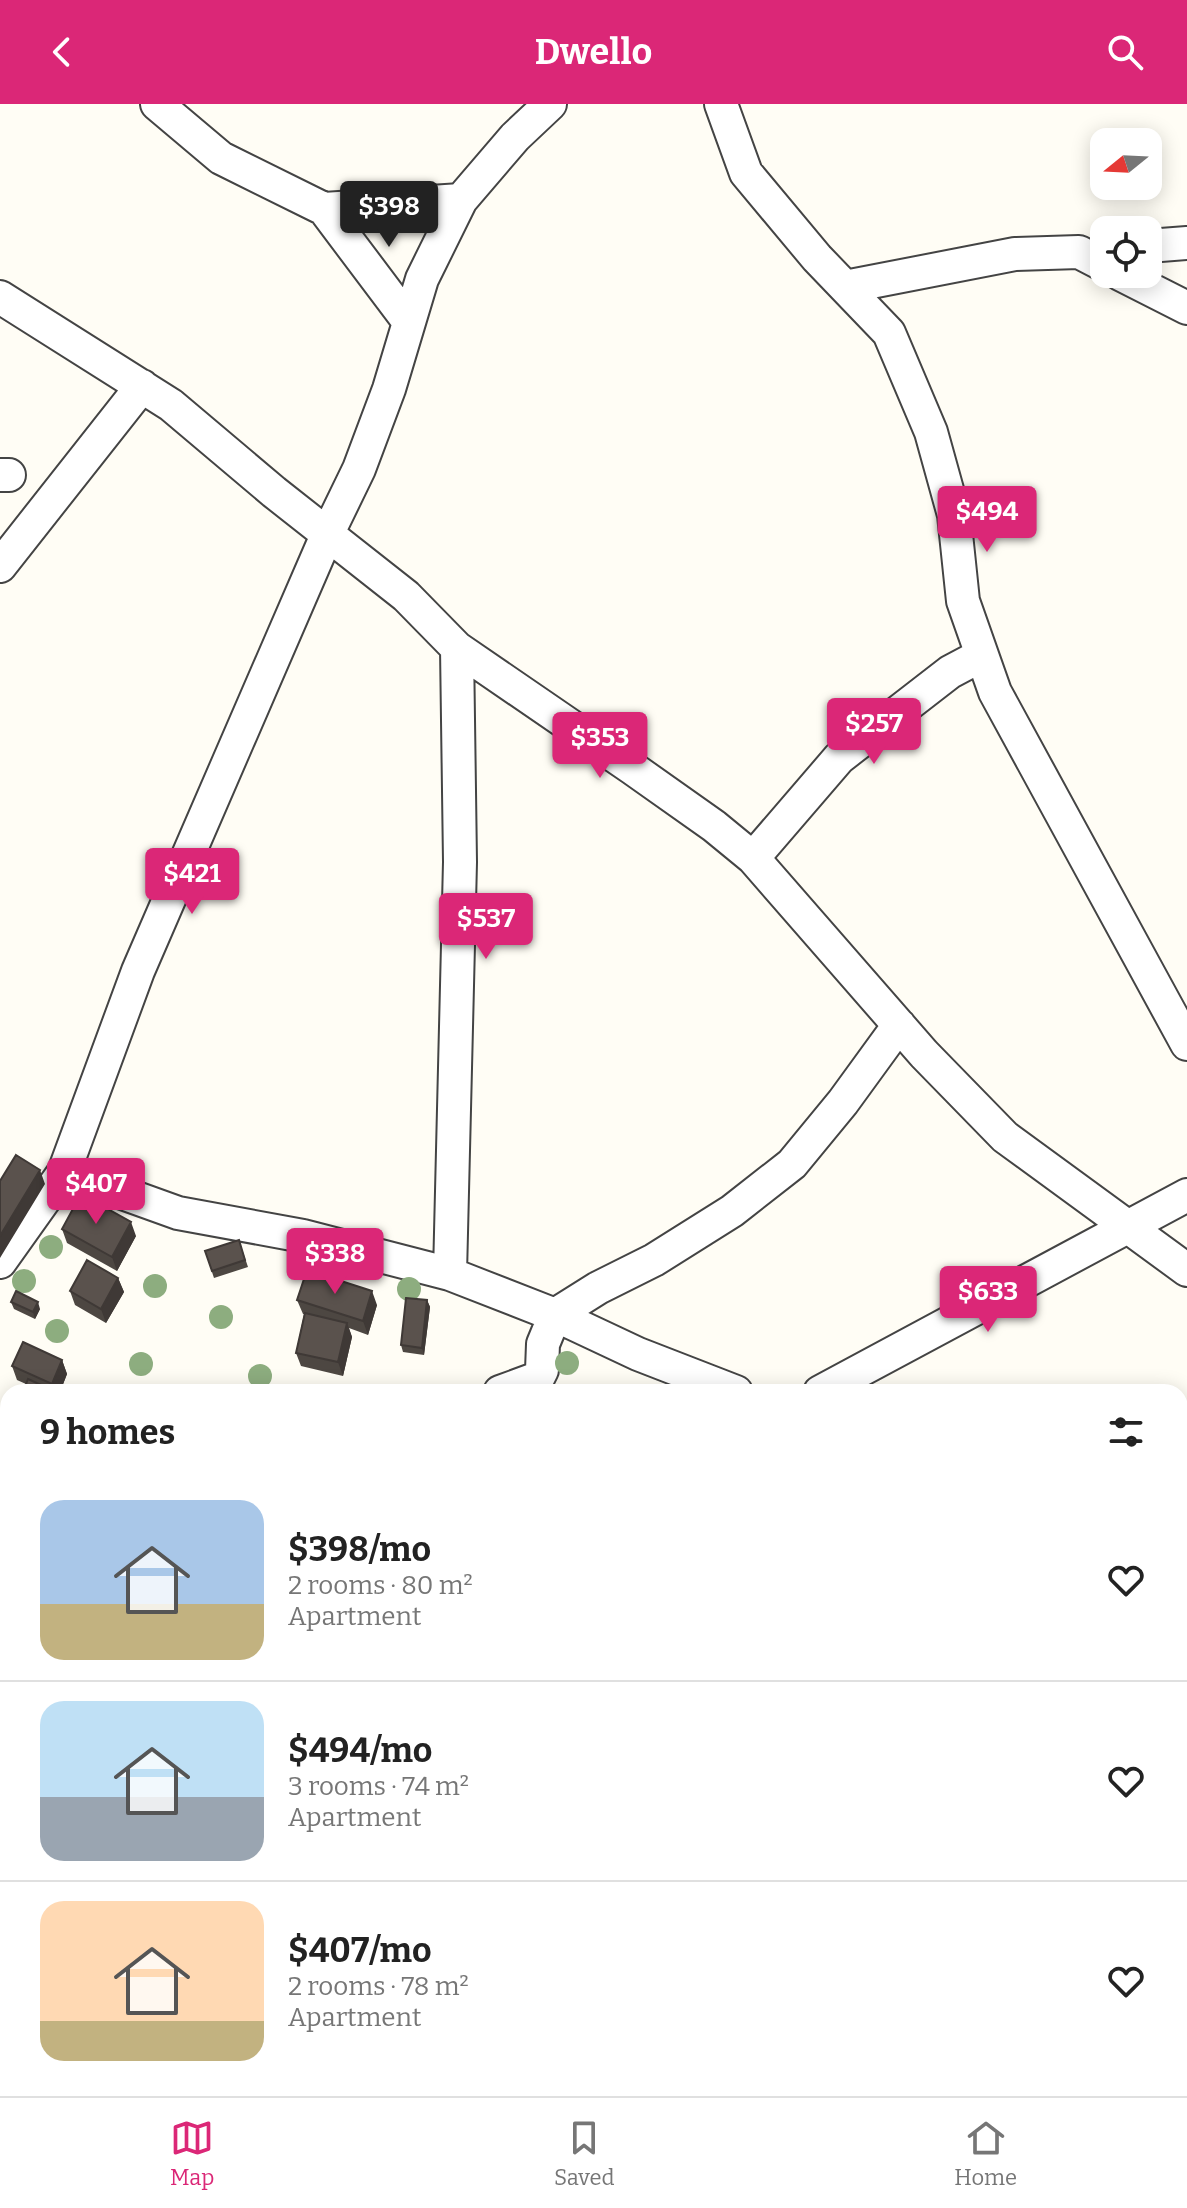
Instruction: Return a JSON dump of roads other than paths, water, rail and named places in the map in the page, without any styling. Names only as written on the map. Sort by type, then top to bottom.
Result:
[{"type":"street","points":[[157,104],[221,158],[324,209],[409,322]]},
{"type":"street","points":[[0,1262],[64,1172],[138,971],[327,535],[359,469],[389,389],[422,279],[461,200],[515,137],[550,104]]},
{"type":"street","points":[[721,104],[746,173],[817,258],[889,333],[931,432],[954,515],[963,601],[995,692],[1187,1044]]},
{"type":"street","points":[[324,209],[461,200]]},
{"type":"street","points":[[1162,245],[1187,243]]},
{"type":"street","points":[[845,287],[1015,254],[1090,256]]},
{"type":"street","points":[[1148,288],[1187,308]]},
{"type":"street","points":[[0,297],[171,405],[327,535],[406,596],[457,648],[714,826],[753,858],[924,1054],[1005,1137],[1187,1270]]},
{"type":"street","points":[[0,566],[142,386]]},
{"type":"street","points":[[450,1274],[460,862],[457,648]]},
{"type":"street","points":[[753,858],[839,758],[950,672],[982,655]]},
{"type":"street","points":[[522,1384],[538,1378],[542,1370],[543,1344],[555,1315],[598,1288],[654,1260],[732,1211],[792,1164],[843,1102],[899,1025]]},
{"type":"street","points":[[64,1172],[178,1213],[303,1236],[450,1274],[715,1384]]},
{"type":"street","points":[[835,1384],[1187,1195]]}]
